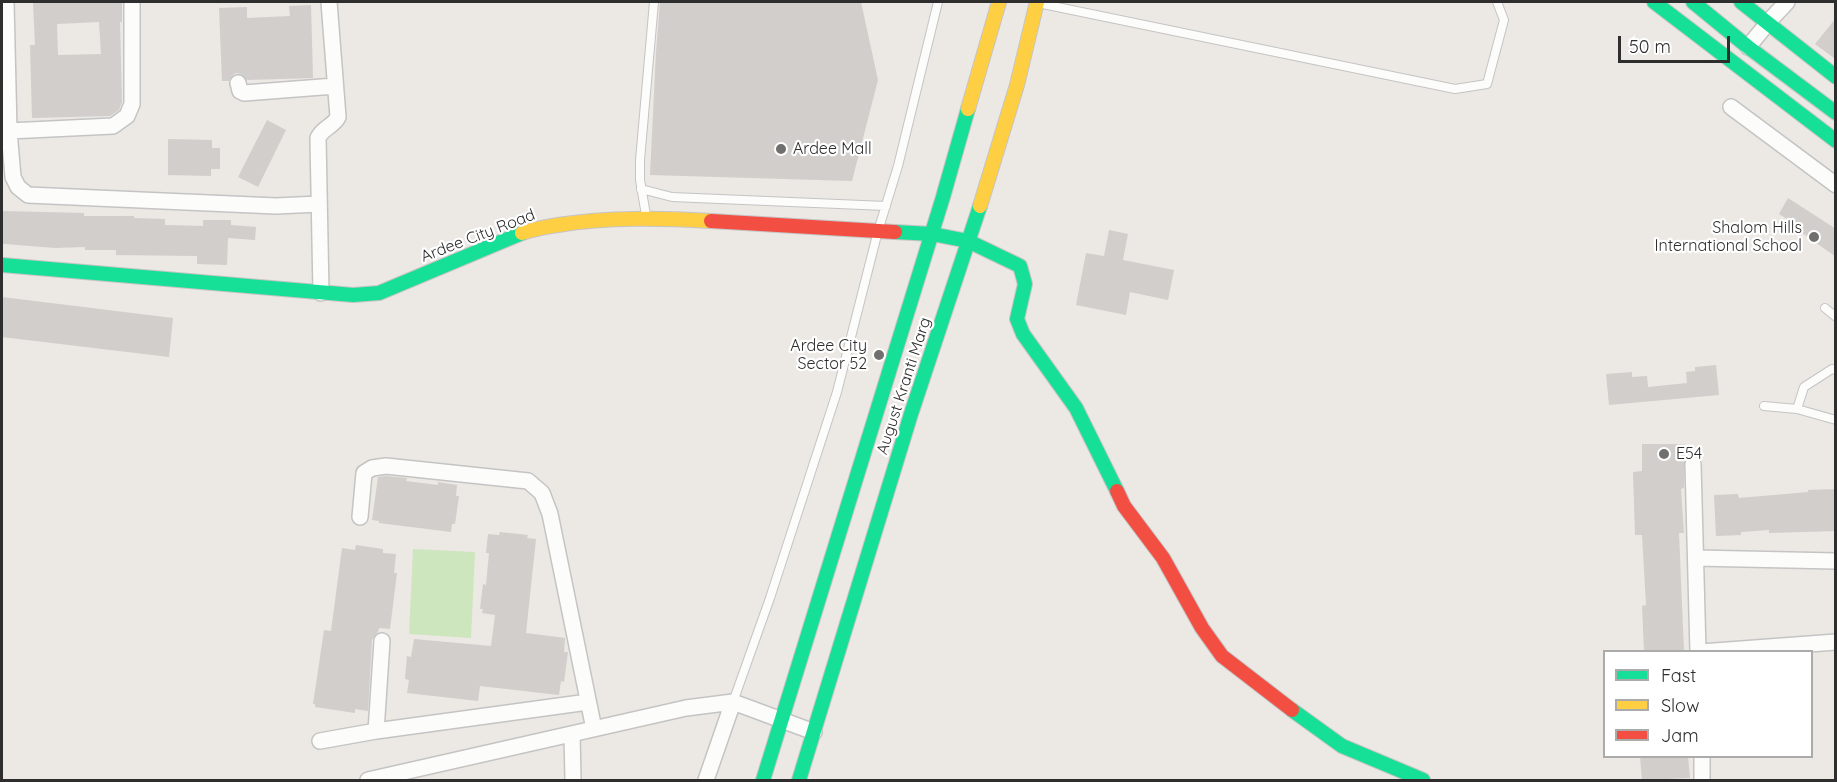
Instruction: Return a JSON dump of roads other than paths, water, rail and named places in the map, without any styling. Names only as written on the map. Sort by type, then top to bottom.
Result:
[{"type":"main road","name":"August Kranti Marg","points":[[763,780],[932,234],[999,2]]},
{"type":"main road","name":"August Kranti Marg","points":[[799,780],[911,414],[1017,85],[1037,2]]},
{"type":"main road","points":[[1654,2],[1836,141]]},
{"type":"main road","points":[[1693,2],[1748,47],[1836,113]]},
{"type":"main road","points":[[1741,2],[1770,21],[1836,77]]},
{"type":"main road","name":"Ardee City Road","points":[[2,265],[353,295],[379,293],[530,230],[578,222],[647,217],[932,234],[968,241],[1020,266],[1025,284],[1017,319],[1023,334],[1076,408],[1124,506],[1163,558],[1202,628],[1222,656],[1268,693],[1342,746],[1424,780]]},
{"type":"street","points":[[6,2],[9,131],[13,177],[18,187],[28,195],[276,206],[320,204]]},
{"type":"street","points":[[9,131],[113,126],[127,116],[132,104],[132,2]]},
{"type":"street","points":[[321,293],[318,138],[338,117],[329,2]]},
{"type":"street","points":[[1748,47],[1786,2]]},
{"type":"street","points":[[238,82],[240,91],[244,93],[335,86]]},
{"type":"street","points":[[1731,107],[1836,184]]},
{"type":"street","points":[[1693,464],[1700,650]]},
{"type":"street","points":[[360,517],[364,473],[372,468],[386,466],[528,481],[542,493],[550,514],[594,729]]},
{"type":"street","points":[[1696,558],[1836,561]]},
{"type":"street","points":[[376,731],[382,641]]},
{"type":"street","points":[[1715,650],[1836,642]]},
{"type":"street","points":[[320,741],[376,731],[588,702]]},
{"type":"street","points":[[706,780],[733,702]]},
{"type":"street","points":[[368,780],[686,708],[733,702],[814,732]]},
{"type":"street","points":[[572,734],[573,780]]},
{"type":"street","points":[[1701,758],[1702,780]]},
{"type":"lane","points":[[647,217],[641,189],[640,160],[654,2]]},
{"type":"lane","points":[[733,702],[770,598],[837,392],[878,231],[898,166],[938,2]]},
{"type":"lane","points":[[1037,2],[1455,89],[1487,84],[1504,20],[1497,2]]},
{"type":"lane","points":[[641,189],[672,196],[886,206]]},
{"type":"lane","points":[[1825,308],[1836,317]]},
{"type":"lane","points":[[1797,409],[1804,387],[1832,369],[1836,370]]},
{"type":"lane","points":[[1764,406],[1797,409],[1836,420]]},
{"type":"place","name":"Ardee Mall","points":[[781,149]]},
{"type":"place","name":"Shalom Hills International School","points":[[1814,237]]},
{"type":"place","name":"Ardee City Sector 52","points":[[879,355]]},
{"type":"place","name":"E54","points":[[1664,454]]}]
